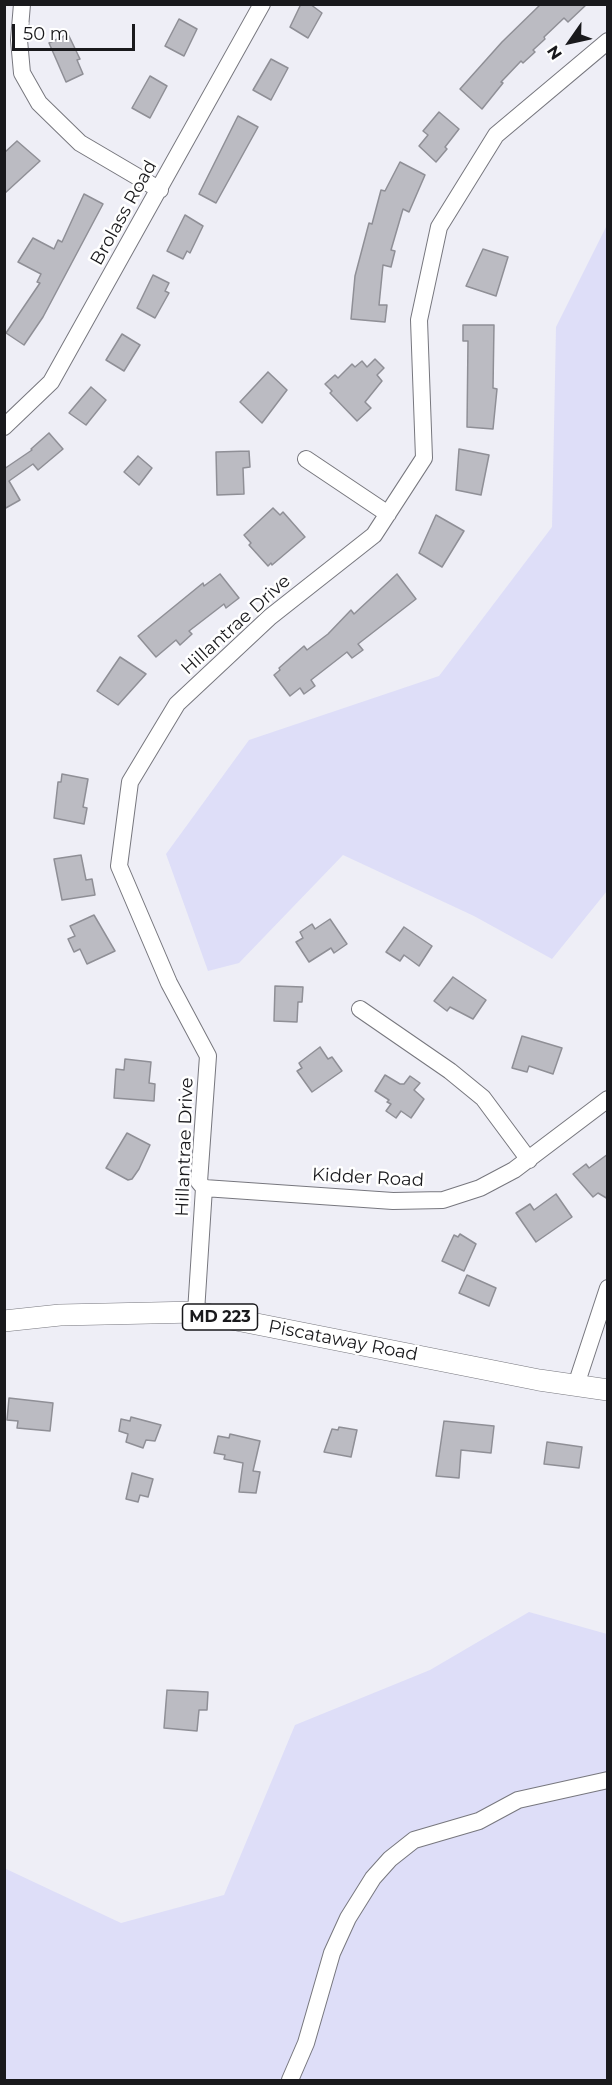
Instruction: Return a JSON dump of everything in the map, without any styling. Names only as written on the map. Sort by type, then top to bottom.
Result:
[{"type":"main road","name":"Piscataway Road","points":[[4,1321],[60,1315],[196,1312],[608,1390]]},
{"type":"street","points":[[22,4],[19,40],[22,73],[39,103],[80,143],[160,190]]},
{"type":"street","name":"Brolass Road","points":[[4,427],[51,382],[262,4]]},
{"type":"street","name":"Hillantrae Drive","points":[[196,1312],[204,1188],[199,1182],[208,1056],[169,982],[119,866],[130,783],[177,704],[270,617],[374,535],[388,514],[424,458],[419,320],[439,226],[496,135],[608,41]]},
{"type":"street","points":[[306,459],[388,514]]},
{"type":"street","points":[[360,1009],[450,1071],[483,1098],[529,1160]]},
{"type":"street","name":"Kidder Road","points":[[204,1188],[425,1202],[450,1198],[480,1188],[529,1160],[608,1099]]},
{"type":"street","points":[[576,1385],[608,1288]]},
{"type":"street","points":[[290,2080],[306,2043],[332,1953],[348,1918],[373,1878],[390,1859],[414,1840],[479,1821],[518,1800],[608,1780]]},
{"type":"shaded area","points":[[607,225],[607,891],[552,959],[474,916],[343,855],[239,963],[208,971],[166,854],[249,740],[439,676],[552,527],[556,327]]},
{"type":"shaded area","points":[[529,1612],[607,1634],[607,2080],[5,2080],[4,1868],[121,1923],[224,1895],[295,1725],[430,1670]]},
{"type":"building","points":[[301,4],[310,4],[322,13],[308,38],[290,27]]},
{"type":"building","points":[[541,4],[587,4],[568,22],[564,18],[544,37],[545,39],[533,50],[535,52],[523,63],[521,61],[501,82],[503,83],[482,109],[460,89],[502,42]]},
{"type":"building","points":[[179,19],[197,29],[184,56],[165,46]]},
{"type":"building","points":[[68,34],[80,59],[77,60],[83,74],[66,82],[49,43]]},
{"type":"building","points":[[271,59],[288,68],[271,100],[253,90]]},
{"type":"building","points":[[150,76],[167,86],[150,118],[132,108]]},
{"type":"building","points":[[439,112],[459,129],[436,162],[419,146],[428,135],[423,131]]},
{"type":"building","points":[[238,116],[258,127],[216,203],[199,194]]},
{"type":"building","points":[[17,141],[40,161],[4,194],[4,153]]},
{"type":"building","points":[[400,162],[425,175],[409,212],[403,209],[391,250],[395,251],[391,267],[383,265],[379,305],[387,305],[385,322],[351,319],[355,276],[369,223],[372,224],[381,190],[385,191]]},
{"type":"building","points":[[84,194],[103,204],[43,317],[24,345],[6,333],[40,283],[37,282],[41,274],[18,262],[33,238],[54,249],[58,240],[62,242]]},
{"type":"building","points":[[185,215],[203,226],[190,253],[187,251],[183,259],[167,251]]},
{"type":"building","points":[[483,249],[508,257],[496,296],[466,286]]},
{"type":"building","points":[[153,275],[169,283],[165,291],[169,293],[155,318],[137,308]]},
{"type":"building","points":[[463,325],[494,325],[493,388],[497,389],[493,429],[467,427],[468,341],[463,341]]},
{"type":"building","points":[[122,334],[140,345],[124,371],[106,360]]},
{"type":"building","points":[[375,359],[384,368],[377,375],[382,381],[365,402],[371,408],[357,421],[330,393],[332,391],[325,384],[335,375],[338,378],[352,364],[355,367],[362,361],[367,367]]},
{"type":"building","points":[[268,372],[287,390],[262,423],[240,402]]},
{"type":"building","points":[[91,387],[106,400],[86,425],[69,413]]},
{"type":"building","points":[[49,433],[63,449],[38,470],[33,464],[9,481],[20,500],[4,509],[4,469],[32,450]]},
{"type":"building","points":[[459,449],[489,455],[481,495],[456,490]]},
{"type":"building","points":[[249,451],[250,467],[243,468],[244,494],[217,495],[216,452]]},
{"type":"building","points":[[138,456],[152,468],[139,485],[124,472]]},
{"type":"building","points":[[273,508],[280,515],[283,512],[305,537],[268,566],[249,545],[251,543],[244,535]]},
{"type":"building","points":[[436,515],[464,531],[442,567],[419,553]]},
{"type":"building","points":[[220,574],[239,598],[226,608],[224,604],[189,631],[192,634],[180,645],[176,640],[156,657],[138,636],[203,583],[204,586]]},
{"type":"building","points":[[397,574],[416,599],[358,644],[363,650],[352,658],[347,652],[311,680],[315,686],[304,694],[300,688],[290,696],[274,675],[280,670],[279,668],[304,646],[307,650],[328,634],[351,610],[354,614]]},
{"type":"building","points":[[120,657],[146,674],[118,705],[97,691]]},
{"type":"building","points":[[62,774],[88,779],[83,807],[87,808],[84,824],[54,818],[58,782],[61,782]]},
{"type":"building","points":[[81,855],[86,880],[92,879],[95,895],[62,900],[54,859]]},
{"type":"building","points":[[94,915],[115,951],[87,964],[80,949],[74,952],[68,939],[75,936],[70,926]]},
{"type":"building","points":[[330,919],[347,944],[334,953],[331,948],[309,962],[296,942],[303,938],[300,932],[312,924],[315,929]]},
{"type":"building","points":[[404,927],[432,946],[419,966],[404,955],[400,961],[386,952]]},
{"type":"building","points":[[453,977],[486,1000],[473,1019],[450,1007],[447,1011],[434,1001]]},
{"type":"building","points":[[275,986],[303,987],[302,1002],[298,1002],[297,1022],[274,1021]]},
{"type":"building","points":[[522,1036],[562,1048],[553,1074],[529,1066],[527,1072],[512,1068]]},
{"type":"building","points":[[320,1047],[328,1059],[332,1057],[342,1071],[312,1092],[297,1071],[302,1068],[299,1063]]},
{"type":"building","points":[[125,1059],[151,1062],[149,1083],[155,1084],[154,1101],[114,1098],[116,1069],[124,1070]]},
{"type":"building","points":[[385,1075],[400,1084],[404,1084],[410,1076],[420,1083],[414,1090],[424,1099],[411,1118],[401,1111],[396,1118],[386,1111],[391,1104],[387,1102],[389,1100],[375,1091]]},
{"type":"building","points":[[127,1133],[150,1145],[139,1169],[132,1179],[128,1180],[106,1168]]},
{"type":"building","points":[[608,1154],[608,1199],[598,1193],[593,1197],[573,1174],[586,1164],[589,1168]]},
{"type":"building","points":[[556,1194],[572,1217],[536,1242],[516,1213],[530,1204],[534,1210]]},
{"type":"building","points":[[460,1234],[476,1244],[464,1271],[442,1261],[454,1235],[458,1237]]},
{"type":"building","points":[[467,1275],[496,1288],[489,1306],[459,1293]]},
{"type":"building","points":[[9,1398],[53,1403],[50,1431],[17,1428],[18,1421],[7,1420]]},
{"type":"building","points":[[131,1417],[161,1425],[155,1441],[146,1440],[143,1448],[126,1442],[128,1434],[119,1431],[121,1419],[130,1421]]},
{"type":"building","points":[[444,1421],[494,1426],[491,1453],[461,1450],[459,1478],[436,1476]]},
{"type":"building","points":[[339,1427],[357,1430],[351,1457],[324,1452],[332,1429],[338,1430]]},
{"type":"building","points":[[230,1434],[260,1441],[253,1471],[260,1472],[256,1493],[239,1492],[243,1463],[224,1459],[225,1455],[214,1453],[218,1436],[229,1438]]},
{"type":"building","points":[[547,1442],[582,1447],[579,1468],[544,1464]]},
{"type":"building","points":[[132,1473],[153,1479],[148,1497],[140,1495],[138,1502],[126,1499]]},
{"type":"building","points":[[167,1690],[208,1692],[207,1710],[199,1710],[197,1731],[164,1728]]}]
